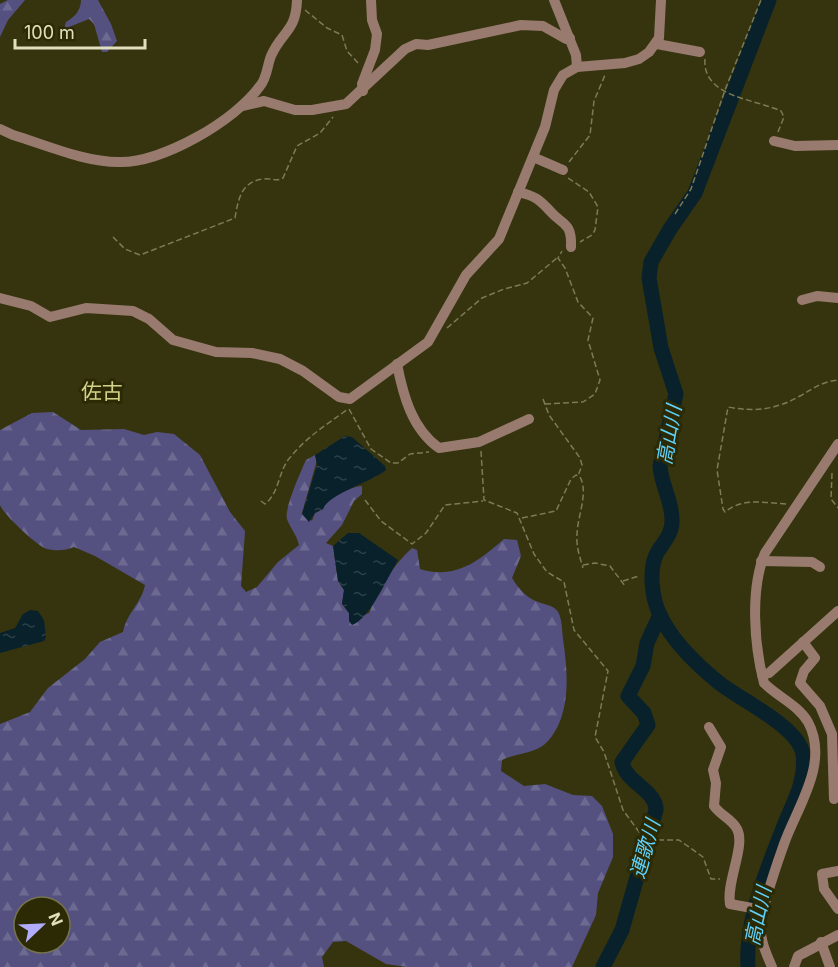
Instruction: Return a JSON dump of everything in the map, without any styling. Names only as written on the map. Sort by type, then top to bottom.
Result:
[{"type":"street","points":[[0,129],[81,155],[120,162],[171,151],[224,120],[260,87],[272,53],[295,21],[297,0]]},
{"type":"street","points":[[363,91],[377,34],[372,20],[371,0]]},
{"type":"street","points":[[554,0],[576,55],[577,67]]},
{"type":"street","points":[[0,298],[31,306],[50,316],[57,317],[86,308],[133,311],[142,314],[173,340],[216,352],[252,353],[280,359],[303,371],[343,399],[356,395],[428,342],[437,330],[451,299],[466,275],[504,230],[545,127],[554,90],[563,75],[577,67],[607,66],[639,59],[657,44],[662,24],[661,0]]},
{"type":"street","points":[[238,107],[257,101],[312,110],[346,105],[405,50],[416,44],[428,45],[521,25],[543,26],[566,39],[570,38]]},
{"type":"street","points":[[657,44],[700,52]]},
{"type":"street","points":[[774,141],[795,146],[838,145]]},
{"type":"street","points":[[533,157],[563,170]]},
{"type":"street","points":[[518,192],[541,200],[550,212],[562,219],[572,233],[572,246]]},
{"type":"street","points":[[802,300],[816,296],[838,298]]},
{"type":"street","points":[[397,364],[413,420],[418,429],[438,448],[478,442],[529,419]]},
{"type":"street","points":[[772,967],[761,938],[758,909],[784,843],[805,799],[814,759],[813,738],[809,724],[801,712],[764,683],[755,589],[761,561],[838,444]]},
{"type":"street","points":[[761,561],[812,562],[820,567]]},
{"type":"street","points":[[762,675],[769,673],[838,610]]},
{"type":"street","points":[[803,642],[815,658],[804,671],[800,683],[820,706],[832,734],[834,799]]},
{"type":"street","points":[[710,727],[721,747],[713,771],[716,783],[714,806],[735,826],[740,836],[730,880],[730,904],[758,909]]},
{"type":"street","points":[[838,871],[822,874],[824,889],[838,909]]},
{"type":"street","points":[[794,967],[798,956],[838,935]]},
{"type":"street","points":[[821,942],[830,967]]},
{"type":"path","points":[[297,0],[327,28],[342,35],[352,58],[368,68]]},
{"type":"path","points":[[675,214],[691,189],[761,0]]},
{"type":"path","points":[[700,52],[705,58],[705,72],[710,82],[726,91],[781,111],[784,117],[774,141]]},
{"type":"path","points":[[437,330],[453,325],[482,298],[527,283],[558,258],[560,252],[592,235],[598,207],[589,192],[571,180],[563,170],[590,135],[594,101],[607,66]]},
{"type":"path","points":[[113,237],[125,249],[141,255],[159,249],[181,237],[235,218],[238,198],[244,188],[260,180],[275,181],[283,178],[297,146],[320,133],[331,118],[343,110],[346,105]]},
{"type":"path","points":[[545,404],[583,402],[595,394],[600,380],[588,340],[593,318],[578,302],[566,268],[558,258]]},
{"type":"path","points":[[797,504],[760,500],[730,508],[725,512],[717,477],[728,407],[756,412],[768,410],[794,399],[815,385],[838,380]]},
{"type":"path","points":[[520,519],[556,511],[571,479],[578,476],[582,465],[577,451],[549,415],[543,399]]},
{"type":"path","points":[[261,501],[265,504],[271,500],[288,460],[312,433],[349,409],[371,449],[391,464],[398,463],[410,454],[435,451],[438,448]]},
{"type":"path","points":[[478,442],[484,500]]},
{"type":"path","points":[[828,456],[832,467],[831,499],[838,508]]},
{"type":"path","points":[[578,476],[585,489],[577,532],[578,552],[583,567],[595,563],[610,566],[625,586]]},
{"type":"path","points":[[364,500],[381,521],[412,544],[426,533],[445,506],[472,504],[484,500],[515,512],[534,555],[547,572],[564,582],[571,620],[577,636],[608,671],[598,718],[596,741],[604,752],[623,810],[644,837],[652,840],[679,840],[703,857],[711,879],[730,880]]},
{"type":"path","points":[[622,582],[639,576]]},
{"type":"green space","points":[[8,0],[25,0],[8,20],[0,37],[0,4]]},
{"type":"green space","points":[[81,0],[98,0],[111,24],[117,41],[107,52],[102,52],[94,24],[89,19],[64,29],[66,22],[79,10]]},
{"type":"green space","points":[[53,412],[81,430],[124,429],[144,435],[157,432],[174,434],[200,455],[230,512],[245,531],[241,586],[246,592],[257,587],[278,562],[299,545],[287,519],[288,507],[306,460],[315,455],[317,460],[302,513],[312,521],[315,513],[323,509],[334,496],[345,490],[362,486],[362,494],[354,501],[342,525],[326,543],[333,546],[338,581],[344,590],[342,604],[349,613],[349,621],[369,613],[387,578],[412,548],[417,550],[420,569],[444,572],[476,561],[504,539],[517,540],[521,556],[512,578],[526,595],[558,612],[567,680],[564,708],[554,733],[541,747],[502,760],[501,771],[524,786],[545,784],[573,795],[592,796],[602,806],[613,834],[613,857],[598,893],[596,915],[572,967],[407,967],[386,964],[346,941],[333,942],[322,957],[324,967],[0,967],[0,724],[30,712],[48,688],[85,659],[100,642],[123,632],[145,585],[95,556],[74,547],[57,550],[42,547],[7,515],[0,505],[0,430],[32,413]]},
{"type":"water","points":[[345,436],[352,437],[385,466],[386,470],[334,498],[323,509],[315,513],[309,522],[302,514],[317,465],[315,455]]},
{"type":"water","points":[[348,533],[359,533],[398,560],[372,607],[352,625],[349,621],[349,613],[342,604],[344,590],[338,581],[333,546]]},
{"type":"water","points":[[30,610],[38,611],[44,620],[46,637],[44,641],[0,653],[0,633],[15,628],[23,614]]},
{"type":"waterway","name":"高山川","points":[[748,967],[753,915],[797,794],[803,774],[803,754],[791,733],[767,714],[718,682],[693,659],[670,633],[659,613],[653,591],[653,566],[672,524],[672,512],[660,466],[676,394],[661,348],[649,278],[651,262],[695,193],[769,0]]},
{"type":"waterway","name":"連歌川","points":[[603,967],[622,930],[656,810],[652,797],[629,775],[622,762],[648,725],[644,713],[628,696],[643,666],[647,643],[660,615]]},
{"type":"district","name":"佐古","points":[[102,392]]}]
